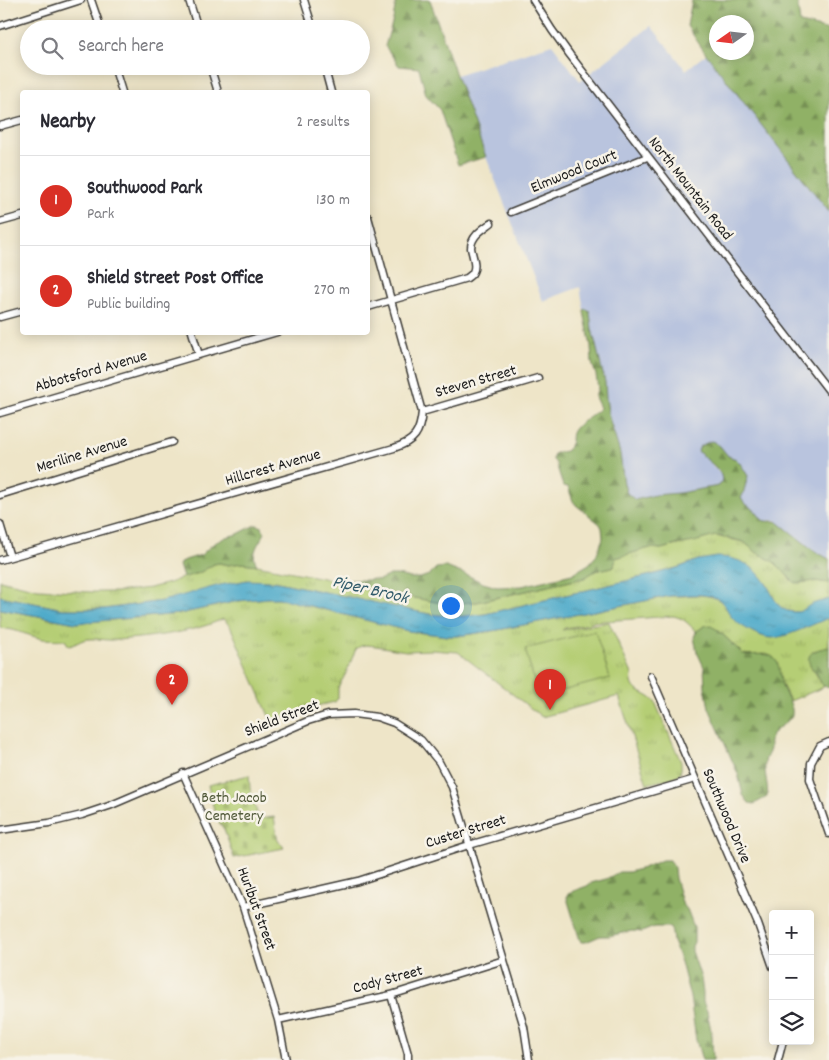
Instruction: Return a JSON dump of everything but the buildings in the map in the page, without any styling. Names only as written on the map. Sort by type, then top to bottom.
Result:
[{"type":"street","points":[[0,26],[81,0]]},
{"type":"street","points":[[92,0],[98,20]]},
{"type":"street","points":[[189,0],[195,20]]},
{"type":"street","points":[[304,0],[310,20]]},
{"type":"street","name":"North Mountain Road","points":[[533,0],[570,55],[647,157],[829,391]]},
{"type":"street","points":[[117,75],[122,90]]},
{"type":"street","points":[[213,75],[217,90]]},
{"type":"street","points":[[326,75],[330,90]]},
{"type":"street","points":[[0,126],[20,121]]},
{"type":"street","name":"Elmwood Court","points":[[511,212],[647,157]]},
{"type":"street","points":[[0,222],[20,217]]},
{"type":"street","points":[[370,305],[467,278],[473,272],[474,265],[471,246],[474,239],[479,232],[491,223]]},
{"type":"street","points":[[370,224],[422,412]]},
{"type":"street","points":[[0,317],[20,311]]},
{"type":"street","points":[[193,335],[198,355]]},
{"type":"street","name":"Abbotsford Avenue","points":[[0,413],[267,335]]},
{"type":"street","name":"Steven Street","points":[[422,412],[538,378]]},
{"type":"street","name":"Hillcrest Avenue","points":[[0,560],[405,445],[414,438],[420,426],[422,412]]},
{"type":"street","name":"Meriline Avenue","points":[[0,495],[172,442]]},
{"type":"street","points":[[0,524],[10,558]]},
{"type":"street","name":"Southwood Drive","points":[[651,676],[758,924],[769,956]]},
{"type":"street","name":"Shield Street","points":[[0,830],[49,823],[109,806],[183,773],[328,715],[354,714],[377,717],[394,723],[421,740],[439,762],[452,786],[524,1027],[529,1060]]},
{"type":"street","points":[[829,742],[820,746],[811,763],[810,779],[829,834]]},
{"type":"street","name":"Hurlbut Street","points":[[183,773],[243,907],[278,1020],[286,1060]]},
{"type":"street","name":"Custer Street","points":[[243,907],[358,880],[695,778]]},
{"type":"street","name":"Cody Street","points":[[278,1020],[391,995],[504,960]]},
{"type":"street","points":[[391,995],[408,1054],[408,1060]]},
{"type":"street","points":[[778,1060],[782,1045]]},
{"type":"shaded area","points":[[651,26],[686,70],[706,54],[829,212],[829,559],[813,550],[776,520],[762,520],[754,510],[742,501],[736,459],[728,456],[720,446],[711,441],[700,446],[701,455],[721,475],[723,480],[719,486],[655,495],[635,500],[627,493],[614,432],[609,418],[605,382],[590,313],[587,309],[584,310],[580,287],[543,301],[456,75],[552,44],[580,81]]},
{"type":"green space","points":[[396,0],[430,0],[486,157],[458,165],[440,110],[426,95],[419,68],[399,66],[385,46],[393,20]]},
{"type":"green space","points":[[692,0],[798,0],[800,23],[829,30],[829,212],[711,60],[754,60],[754,15],[709,15],[709,58],[687,26]]},
{"type":"green space","points":[[586,309],[590,313],[605,382],[609,418],[620,453],[627,493],[635,500],[655,495],[719,486],[722,481],[719,471],[698,451],[700,446],[711,441],[714,442],[728,456],[740,463],[748,476],[741,498],[743,502],[755,510],[763,520],[778,522],[813,550],[829,559],[829,583],[815,581],[795,583],[774,562],[756,552],[744,542],[715,536],[661,549],[646,549],[616,558],[614,566],[595,571],[584,578],[477,602],[436,602],[349,586],[347,584],[349,580],[379,580],[390,575],[420,578],[429,575],[436,568],[446,567],[497,587],[522,586],[572,574],[589,564],[596,556],[603,538],[602,528],[600,524],[573,501],[568,487],[563,486],[556,463],[553,460],[555,453],[566,451],[569,448],[572,433],[576,427],[600,408],[595,397],[598,388],[584,312]]},
{"type":"green space","points":[[255,525],[259,525],[265,533],[258,544],[254,556],[257,565],[242,563],[228,565],[219,563],[183,578],[179,565],[182,561],[201,555],[213,544]]},
{"type":"green space","points":[[715,536],[744,542],[756,552],[774,562],[791,580],[800,583],[815,581],[829,583],[829,599],[811,605],[803,611],[787,611],[775,602],[766,583],[698,560],[651,575],[471,616],[416,612],[268,581],[162,601],[104,609],[63,609],[0,596],[0,580],[38,589],[116,592],[150,588],[169,583],[192,574],[197,574],[214,564],[242,563],[436,602],[477,602],[584,578],[595,571],[614,566],[615,558],[646,549],[661,549]]},
{"type":"green space","points":[[670,596],[710,596],[719,600],[733,618],[818,621],[829,618],[829,647],[813,651],[810,666],[824,687],[790,701],[767,654],[743,654],[718,630],[704,626],[696,632],[689,624],[673,616],[591,622],[565,628],[562,630],[609,622],[632,674],[633,685],[655,702],[681,762],[681,768],[677,776],[647,784],[619,696],[542,717],[458,652],[406,651],[376,646],[361,646],[356,649],[338,688],[338,698],[335,702],[305,709],[272,723],[231,628],[223,619],[199,628],[172,634],[117,640],[87,639],[69,646],[65,640],[42,639],[0,628],[0,609],[76,623],[179,614],[238,601],[279,598],[408,631],[458,636],[498,630]]},
{"type":"green space","points":[[709,625],[718,630],[743,654],[767,655],[776,660],[782,686],[792,708],[792,715],[788,721],[770,739],[770,749],[765,763],[767,797],[754,804],[749,803],[743,795],[738,774],[709,708],[704,667],[697,652],[694,637],[696,632]]},
{"type":"green space","points":[[595,631],[610,678],[539,697],[525,649]]},
{"type":"green space","points":[[829,647],[829,688],[821,683],[811,666],[809,657],[814,652]]},
{"type":"green space","name":"Beth Jacob Cemetery","points":[[249,775],[250,789],[259,819],[274,817],[278,841],[284,848],[234,858],[224,829],[216,818],[208,785]]},
{"type":"green space","points":[[662,860],[670,860],[674,868],[683,906],[687,909],[694,927],[692,951],[701,978],[703,1002],[712,1035],[713,1060],[702,1060],[696,1040],[690,997],[670,927],[654,927],[642,932],[632,931],[600,936],[586,942],[581,942],[567,898],[568,893],[591,883],[606,879],[619,872],[629,872]]},
{"type":"water","points":[[717,557],[735,559],[753,569],[760,575],[777,603],[785,610],[802,611],[812,604],[829,599],[829,618],[784,636],[771,638],[751,631],[736,622],[722,602],[716,598],[705,595],[670,596],[498,630],[448,636],[408,631],[279,598],[238,601],[179,614],[76,623],[0,609],[0,596],[63,609],[104,609],[162,601],[220,585],[248,580],[278,582],[429,614],[455,617],[485,614],[651,575],[698,560]]},
{"type":"place","name":"Shield Street Post Office","points":[[172,705]]},
{"type":"place","name":"Southwood Park","points":[[550,710]]},
{"type":"water label","name":"Piper Brook","points":[[370,591]]}]
